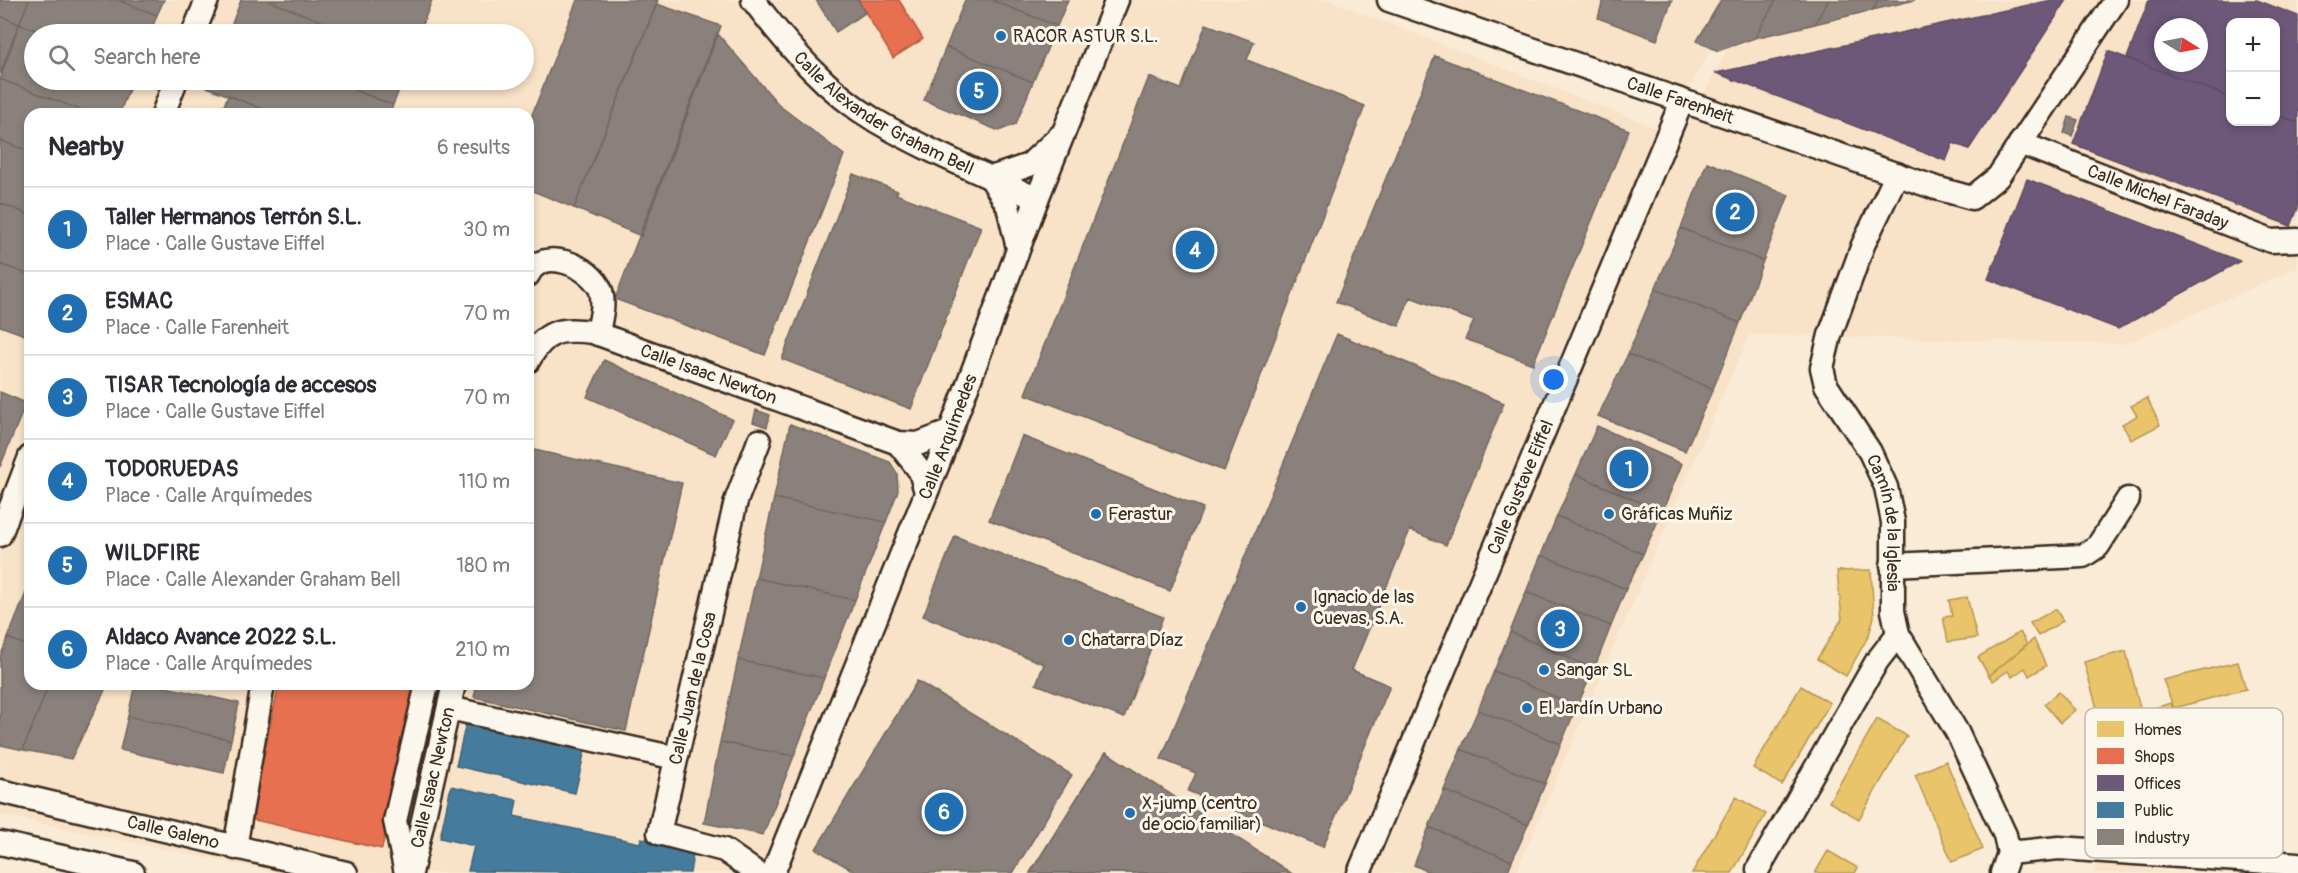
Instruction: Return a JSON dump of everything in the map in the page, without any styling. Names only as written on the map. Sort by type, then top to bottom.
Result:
[{"type":"street","points":[[197,24],[207,0]]},
{"type":"street","name":"Calle Alexander Graham Bell","points":[[753,0],[784,41],[841,96],[876,121],[1037,199]]},
{"type":"street","name":"Calle Arquímedes","points":[[773,873],[950,432],[1018,248],[1117,0]]},
{"type":"street","name":"Calle Farenheit","points":[[1389,0],[1972,198],[1998,177],[2020,143]]},
{"type":"street","points":[[2020,143],[2116,0]]},
{"type":"street","points":[[165,108],[172,90]]},
{"type":"street","name":"Calle Gustave Eiffel","points":[[1359,873],[1682,101]]},
{"type":"street","points":[[1018,248],[1008,206],[991,178],[1029,165],[1064,133]]},
{"type":"street","name":"Calle Michel Faraday","points":[[2020,143],[2271,241],[2298,240]]},
{"type":"street","name":"Camín de la Iglesia","points":[[1897,174],[1863,245],[1830,335],[1822,368],[1826,385],[1870,452],[1886,487],[1893,522],[1893,611],[1898,634],[1957,732],[2005,835],[2006,863]]},
{"type":"street","points":[[534,269],[543,262],[561,261],[578,265],[584,270],[600,289],[604,304],[598,334]]},
{"type":"street","name":"Calle Isaac Newton","points":[[534,350],[539,341],[568,329],[598,334],[898,443],[918,444],[950,432]]},
{"type":"street","name":"Calle Juan de la Cosa","points":[[757,873],[724,850],[659,833],[736,501],[759,441]]},
{"type":"street","points":[[898,443],[920,471],[926,492]]},
{"type":"street","points":[[0,535],[24,473]]},
{"type":"street","points":[[1892,565],[2083,556],[2098,546],[2128,499]]},
{"type":"street","points":[[1758,869],[1877,661],[1898,634]]},
{"type":"street","points":[[235,848],[262,690]]},
{"type":"street","points":[[405,873],[395,820],[426,690]]},
{"type":"street","name":"Calle Isaac Newton","points":[[411,873],[452,690]]},
{"type":"street","points":[[448,708],[676,758]]},
{"type":"street","name":"Calle Galeno","points":[[0,790],[346,873]]},
{"type":"street","points":[[0,843],[133,873]]},
{"type":"street","points":[[2006,863],[2059,848],[2085,850]]},
{"type":"street","points":[[2208,858],[2298,864]]},
{"type":"shaded area","points":[[0,0],[1329,0],[1680,137],[1754,0],[2298,0],[2298,268],[2125,344],[1749,335],[1516,873],[279,873],[0,815]]},
{"type":"shaded area","points":[[1426,0],[1739,0],[1682,101]]},
{"type":"shaded area","points":[[2100,860],[2164,872],[2208,873],[2093,873]]},
{"type":"building: Homes","points":[[2147,398],[2160,425],[2131,440],[2122,424],[2137,416],[2131,406]]},
{"type":"building: Homes","points":[[1871,570],[1874,617],[1869,635],[1846,676],[1817,659],[1842,619],[1837,571]]},
{"type":"building: Homes","points":[[1967,597],[1977,638],[1948,642],[1943,617],[1952,616],[1949,600]]},
{"type":"building: Homes","points":[[2056,609],[2063,621],[2038,636],[2030,623]]},
{"type":"building: Homes","points":[[2020,632],[2027,644],[1989,676],[1978,657]]},
{"type":"building: Homes","points":[[2034,639],[2046,666],[2029,676],[2025,668],[2012,677],[2008,671],[1993,681],[1989,676]]},
{"type":"building: Homes","points":[[2126,651],[2140,708],[2097,708],[2084,662]]},
{"type":"building: Homes","points":[[2238,662],[2246,689],[2174,708],[2163,680]]},
{"type":"building: Homes","points":[[1801,686],[1830,703],[1782,785],[1753,768]]},
{"type":"building: Homes","points":[[2059,692],[2075,710],[2060,723],[2044,704]]},
{"type":"building: Homes","points":[[2171,703],[2173,708],[2154,708]]},
{"type":"building: Homes","points":[[1877,719],[1907,736],[1859,819],[1829,802]]},
{"type":"building: Homes","points":[[1946,761],[1983,849],[1952,862],[1915,775]]},
{"type":"building: Homes","points":[[1736,797],[1766,814],[1732,873],[1692,873]]},
{"type":"building: Homes","points":[[1828,851],[1858,868],[1855,873],[1815,873]]},
{"type":"building: Shops","points":[[858,0],[899,0],[923,39],[893,58]]},
{"type":"building: Shops","points":[[278,690],[414,690],[382,849],[250,819]]},
{"type":"building: Offices","points":[[2052,0],[2067,0],[1969,149],[1953,143],[1946,161],[1716,73]]},
{"type":"building: Offices","points":[[2149,0],[2257,0],[2298,16],[2298,123],[2280,116],[2280,18],[2226,18],[2226,95],[2164,72],[2208,72],[2208,18],[2154,18],[2154,68],[2127,58]]},
{"type":"building: Offices","points":[[2108,51],[2154,68],[2154,72],[2164,72],[2226,95],[2226,126],[2280,126],[2280,116],[2298,123],[2298,208],[2291,226],[2073,144]]},
{"type":"building: Offices","points":[[2027,179],[2240,261],[2118,329],[1988,279]]},
{"type":"building: Public","points":[[466,723],[585,750],[575,793],[456,766]]},
{"type":"building: Public","name":"X-jump (centro de ocio familiar)","points":[[1106,752],[1278,873],[1030,873]]},
{"type":"building: Public","points":[[451,786],[517,800],[514,816],[640,843],[641,838],[658,841],[658,846],[693,854],[690,873],[468,871],[474,846],[440,838]]},
{"type":"building: Industry","points":[[0,0],[29,0],[19,24],[0,16]]},
{"type":"building: Industry","points":[[29,0],[118,0],[157,15],[154,24],[24,24],[24,26],[19,24]]},
{"type":"building: Industry","points":[[118,0],[164,0],[157,15]]},
{"type":"building: Industry","points":[[241,0],[267,0],[328,24],[232,24]]},
{"type":"building: Industry","points":[[267,0],[432,0],[423,24],[328,24]]},
{"type":"building: Industry","points":[[577,0],[658,0],[574,208],[534,191],[534,110]]},
{"type":"building: Industry","points":[[816,0],[858,0],[865,13],[836,32]]},
{"type":"building: Industry","name":"RACOR ASTUR S.L.","points":[[965,0],[991,0],[1057,26],[1033,82],[946,47]]},
{"type":"building: Industry","points":[[991,0],[1068,0],[1057,26]]},
{"type":"building: Industry","points":[[1603,0],[1672,0],[1657,40],[1598,18]]},
{"type":"building: Industry","points":[[1721,0],[1776,0],[1755,38],[1718,51],[1697,41]]},
{"type":"building: Industry","points":[[1776,0],[1828,0],[1815,24],[1755,38]]},
{"type":"building: Industry","points":[[1828,0],[1878,0],[1873,10],[1815,24]]},
{"type":"building: Industry","points":[[1878,0],[1915,0],[1873,10]]},
{"type":"building: Industry","points":[[657,4],[721,26],[641,236],[574,208]]},
{"type":"building: Industry","points":[[0,16],[19,24],[0,74]]},
{"type":"building: Industry","points":[[19,24],[24,26],[24,88],[0,79]]},
{"type":"building: Industry","points":[[1206,24],[1254,42],[1247,60],[1365,106],[1224,471],[1025,394],[1149,77],[1181,89]]},
{"type":"building: Industry","points":[[717,33],[780,106],[844,155],[765,355],[615,299]]},
{"type":"building: Industry","points":[[946,47],[1033,82],[1016,124],[999,131],[924,100]]},
{"type":"building: Industry","points":[[1435,56],[1629,130],[1533,364],[1465,339],[1474,321],[1410,297],[1399,326],[1336,302]]},
{"type":"building: Industry","points":[[0,79],[75,108],[24,108],[24,150],[0,140]]},
{"type":"building: Industry","points":[[29,90],[129,90],[121,108],[75,108]]},
{"type":"building: Industry","points":[[215,90],[354,90],[393,105],[392,108],[260,108]]},
{"type":"building: Industry","points":[[354,90],[399,90],[393,105]]},
{"type":"building: Industry","points":[[228,95],[260,108],[223,108]]},
{"type":"building: Industry","points":[[2069,117],[2078,120],[2072,136],[2064,133]]},
{"type":"building: Industry","points":[[0,140],[24,150],[24,213],[0,203]]},
{"type":"building: Industry","points":[[1707,162],[1789,195],[1763,261],[1681,228]]},
{"type":"building: Industry","points":[[853,174],[898,191],[896,194],[981,227],[911,409],[782,359]]},
{"type":"building: Industry","points":[[0,203],[24,213],[24,273],[0,264]]},
{"type":"building: Industry","points":[[1681,228],[1763,261],[1740,323],[1655,289]]},
{"type":"building: Industry","points":[[0,264],[24,273],[24,335],[0,326]]},
{"type":"building: Industry","points":[[1655,289],[1740,323],[1713,389],[1628,354]]},
{"type":"building: Industry","name":"Ignacio de las Cuevas, S.A.","points":[[1337,334],[1504,403],[1446,545],[1410,530],[1352,670],[1390,686],[1323,847],[1188,791],[1196,773],[1161,759]]},
{"type":"building: Industry","points":[[1628,354],[1713,389],[1685,451],[1598,416]]},
{"type":"building: Industry","points":[[604,360],[732,419],[716,455],[587,397]]},
{"type":"building: Industry","points":[[0,392],[24,402],[24,408],[0,467]]},
{"type":"building: Industry","points":[[756,410],[770,415],[767,427],[753,422]]},
{"type":"building: Industry","points":[[790,424],[890,462],[897,473],[898,491],[886,522],[774,498]]},
{"type":"building: Industry","points":[[1597,426],[1682,464],[1662,512],[1576,474]]},
{"type":"building: Industry","name":"Ferastur","points":[[1022,436],[1203,508],[1170,591],[989,520]]},
{"type":"building: Industry","points":[[534,450],[682,483],[626,731],[474,697],[476,690],[534,690]]},
{"type":"building: Industry","name":"Gráficas Muñiz","points":[[1576,474],[1662,512],[1643,554],[1557,516]]},
{"type":"building: Industry","points":[[774,498],[886,522],[855,600],[756,578]]},
{"type":"building: Industry","points":[[1557,516],[1643,554],[1626,589],[1541,555]]},
{"type":"building: Industry","name":"Chatarra Díaz","points":[[955,536],[1163,617],[1124,718],[1036,684],[1044,664],[923,616]]},
{"type":"building: Industry","points":[[1541,555],[1626,589],[1611,626],[1526,592]]},
{"type":"building: Industry","points":[[756,578],[855,600],[824,678],[738,660]]},
{"type":"building: Industry","points":[[1526,592],[1611,626],[1594,669],[1510,632]]},
{"type":"building: Industry","points":[[24,598],[24,645],[8,638]]},
{"type":"building: Industry","name":"Sangar SL","points":[[1510,632],[1594,669],[1577,706],[1494,671]]},
{"type":"building: Industry","points":[[8,638],[24,645],[24,690],[47,690],[23,750],[0,745],[0,657]]},
{"type":"building: Industry","points":[[738,660],[824,678],[794,756],[720,742]]},
{"type":"building: Industry","name":"El Jardín Urbano","points":[[1494,671],[1577,706],[1561,744],[1478,710]]},
{"type":"building: Industry","points":[[917,681],[1072,775],[1013,873],[857,873],[816,849]]},
{"type":"building: Industry","points":[[47,690],[105,690],[71,759],[23,750]]},
{"type":"building: Industry","points":[[134,690],[179,690],[239,703],[231,740],[128,716]]},
{"type":"building: Industry","points":[[1478,710],[1561,744],[1545,784],[1461,749]]},
{"type":"building: Industry","points":[[128,716],[231,740],[224,773],[120,750]]},
{"type":"building: Industry","points":[[720,742],[794,756],[763,835],[704,823]]},
{"type":"building: Industry","points":[[1461,749],[1545,784],[1528,825],[1444,790]]},
{"type":"building: Industry","name":"X-jump (centro de ocio familiar)","points":[[1106,752],[1291,873],[1030,873]]},
{"type":"building: Industry","points":[[1444,790],[1528,825],[1512,861],[1429,827]]},
{"type":"building: Industry","points":[[1429,827],[1512,861],[1507,873],[1431,873],[1414,865]]},
{"type":"place","name":"RACOR ASTUR S.L.","points":[[1001,36]]},
{"type":"place","name":"WILDFIRE","points":[[979,91]]},
{"type":"place","name":"ESMAC","points":[[1735,212]]},
{"type":"place","name":"TODORUEDAS","points":[[1195,250]]},
{"type":"place","name":"Taller Hermanos Terrón S.L.","points":[[1629,469]]},
{"type":"place","name":"Ferastur","points":[[1096,514]]},
{"type":"place","name":"Gráficas Muñiz","points":[[1609,514]]},
{"type":"place","name":"Ignacio de las Cuevas, S.A.","points":[[1301,607]]},
{"type":"place","name":"TISAR Tecnología de accesos","points":[[1560,629]]},
{"type":"place","name":"Chatarra Díaz","points":[[1069,640]]},
{"type":"place","name":"Sangar SL","points":[[1544,670]]},
{"type":"place","name":"El Jardín Urbano","points":[[1527,708]]},
{"type":"place","name":"Aldaco Avance 2022 S.L.","points":[[944,812]]},
{"type":"place","name":"X-jump (centro de ocio familiar)","points":[[1130,813]]}]
